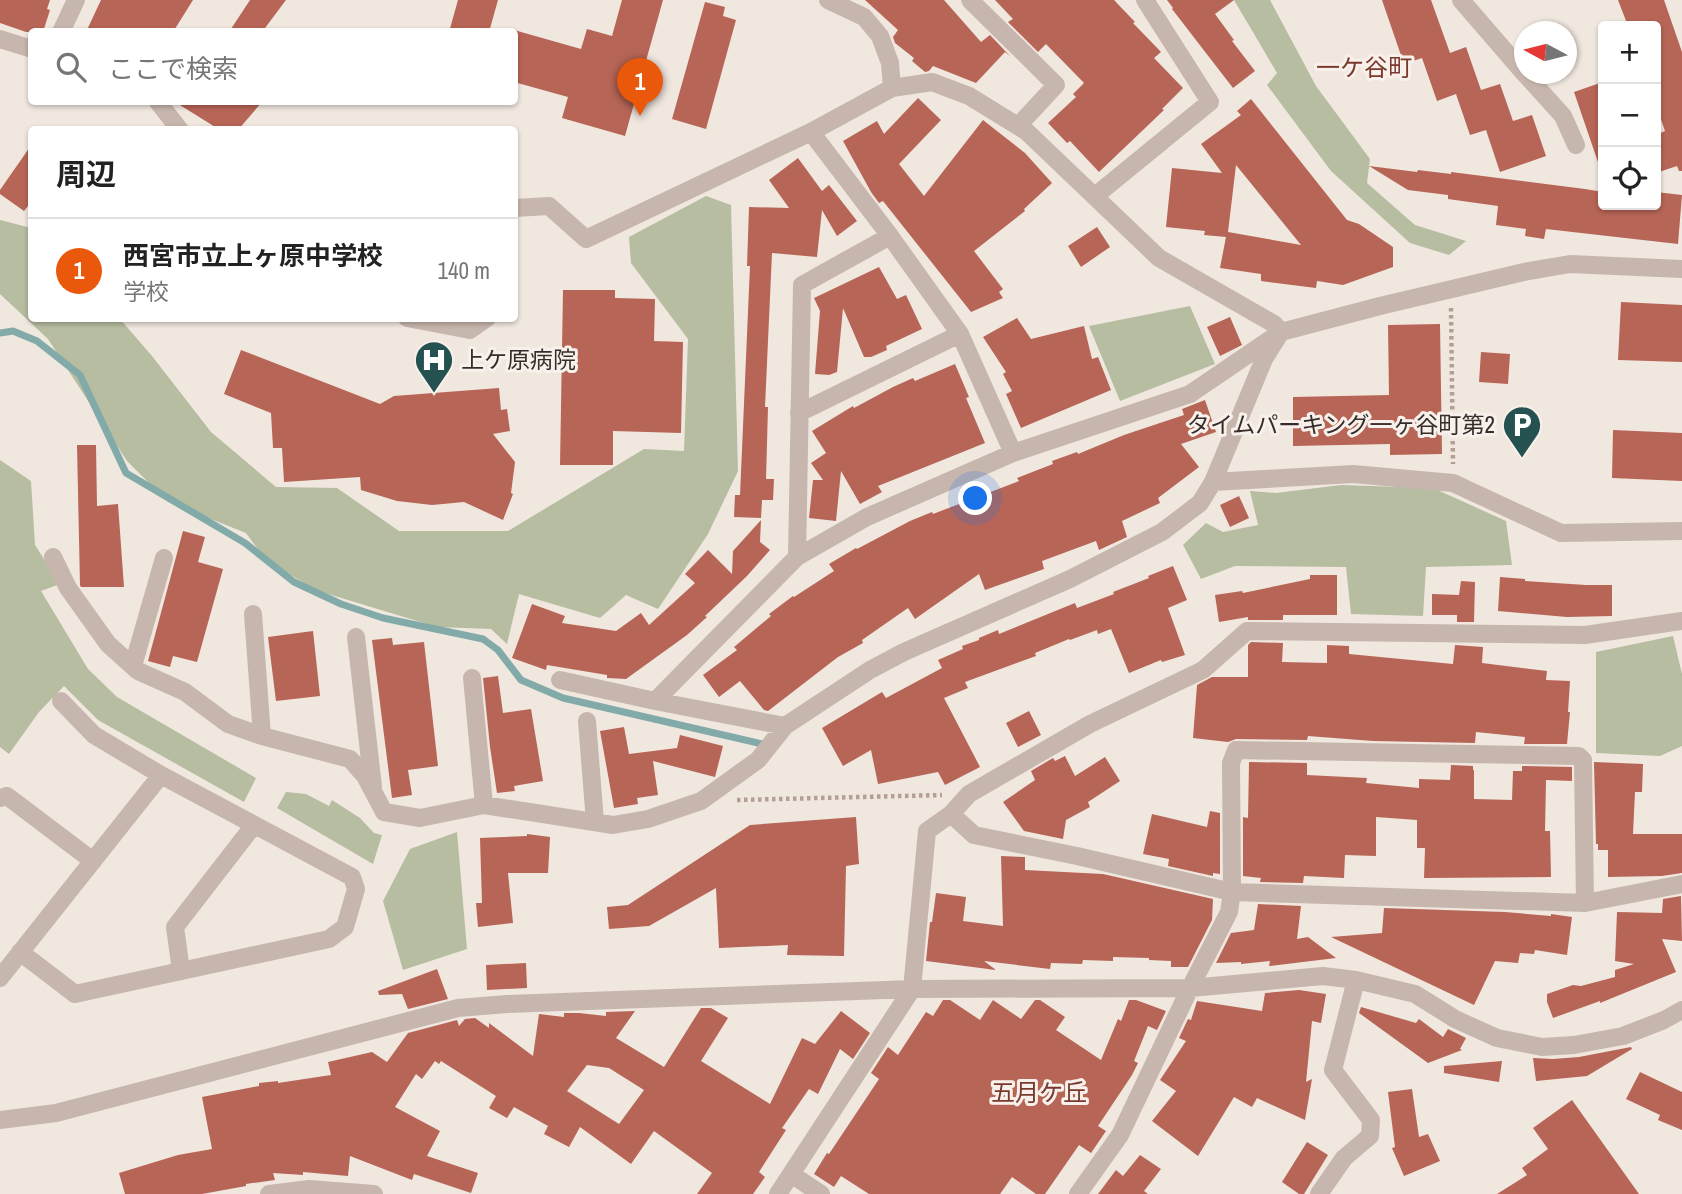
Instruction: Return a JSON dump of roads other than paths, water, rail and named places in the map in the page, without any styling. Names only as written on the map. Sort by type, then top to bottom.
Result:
[{"type":"street","points":[[63,28],[76,0]]},
{"type":"street","points":[[828,0],[864,17],[880,36],[890,63],[892,88]]},
{"type":"street","points":[[970,0],[1056,85],[1018,126]]},
{"type":"street","points":[[1094,196],[1210,102],[1145,0]]},
{"type":"street","points":[[1461,0],[1514,60]]},
{"type":"street","points":[[0,39],[28,48]]},
{"type":"street","points":[[518,208],[549,206],[586,239],[811,132],[892,88],[932,82],[969,96],[1026,131],[1159,258],[1273,324],[1281,332]]},
{"type":"street","points":[[1535,84],[1563,116],[1576,145]]},
{"type":"street","points":[[160,105],[177,126]]},
{"type":"street","points":[[811,132],[960,334],[1013,453]]},
{"type":"street","points":[[797,558],[802,285],[890,236]]},
{"type":"street","points":[[655,701],[797,558],[867,517],[1013,453],[1190,394],[1281,332],[1451,289],[1570,264],[1682,269]]},
{"type":"street","points":[[428,322],[470,330],[481,322]]},
{"type":"street","points":[[53,557],[68,588],[108,644],[138,671],[185,692],[228,724],[262,736],[350,759],[365,776],[384,812],[420,818],[484,805],[613,825],[648,819],[701,801],[758,760],[785,726],[870,670],[904,652],[1070,579],[1162,532],[1199,503],[1213,482],[1264,359],[1281,332]]},
{"type":"street","points":[[799,413],[960,334]]},
{"type":"street","points":[[1213,482],[1353,474],[1453,482],[1561,533],[1682,531]]},
{"type":"street","points":[[133,666],[164,558]]},
{"type":"street","points":[[253,614],[262,736]]},
{"type":"street","points":[[778,1194],[912,989],[927,831],[951,814],[970,794],[1090,724],[1203,670],[1247,631],[1585,635],[1682,621]]},
{"type":"street","points":[[356,637],[373,790]]},
{"type":"street","points":[[472,678],[484,805]]},
{"type":"street","points":[[559,680],[785,726]]},
{"type":"street","points":[[20,953],[75,994],[328,939],[345,927],[356,889],[352,877],[161,775],[94,735],[61,701]]},
{"type":"street","points":[[587,722],[595,822]]},
{"type":"street","points":[[1078,1194],[1120,1135],[1228,912],[1232,892],[1231,762],[1237,750],[1579,756],[1583,760],[1585,903]]},
{"type":"street","points":[[0,978],[161,775]]},
{"type":"street","points":[[0,798],[7,796],[93,861]]},
{"type":"street","points":[[951,814],[974,835],[1232,892],[1585,903],[1682,884]]},
{"type":"street","points":[[181,971],[175,927],[254,825]]},
{"type":"street","points":[[0,1120],[56,1112],[458,1008],[507,1004],[912,989],[1190,988],[1323,976],[1356,980],[1415,994],[1455,1019],[1497,1038],[1542,1047],[1574,1045],[1622,1036],[1682,1010]]},
{"type":"street","points":[[1319,1194],[1344,1158],[1370,1136],[1371,1120],[1333,1070],[1356,980]]},
{"type":"street","points":[[791,1174],[821,1194]]},
{"type":"street","points":[[269,1194],[309,1189],[374,1194]]},
{"type":"waterway","points":[[0,333],[13,331],[37,341],[80,375],[126,473],[245,543],[294,582],[341,604],[383,618],[483,639],[498,650],[521,680],[563,698],[767,745]]},
{"type":"place","name":"西宮市立上ヶ原中学校","points":[[640,116]]},
{"type":"place","name":"上ケ原病院","points":[[434,394]]},
{"type":"place","name":"タイムパーキング一ヶ谷町第2","points":[[1522,459]]},
{"type":"district","name":"一ケ谷町","points":[[1364,68]]},
{"type":"district","name":"五月ケ丘","points":[[1039,1093]]}]
